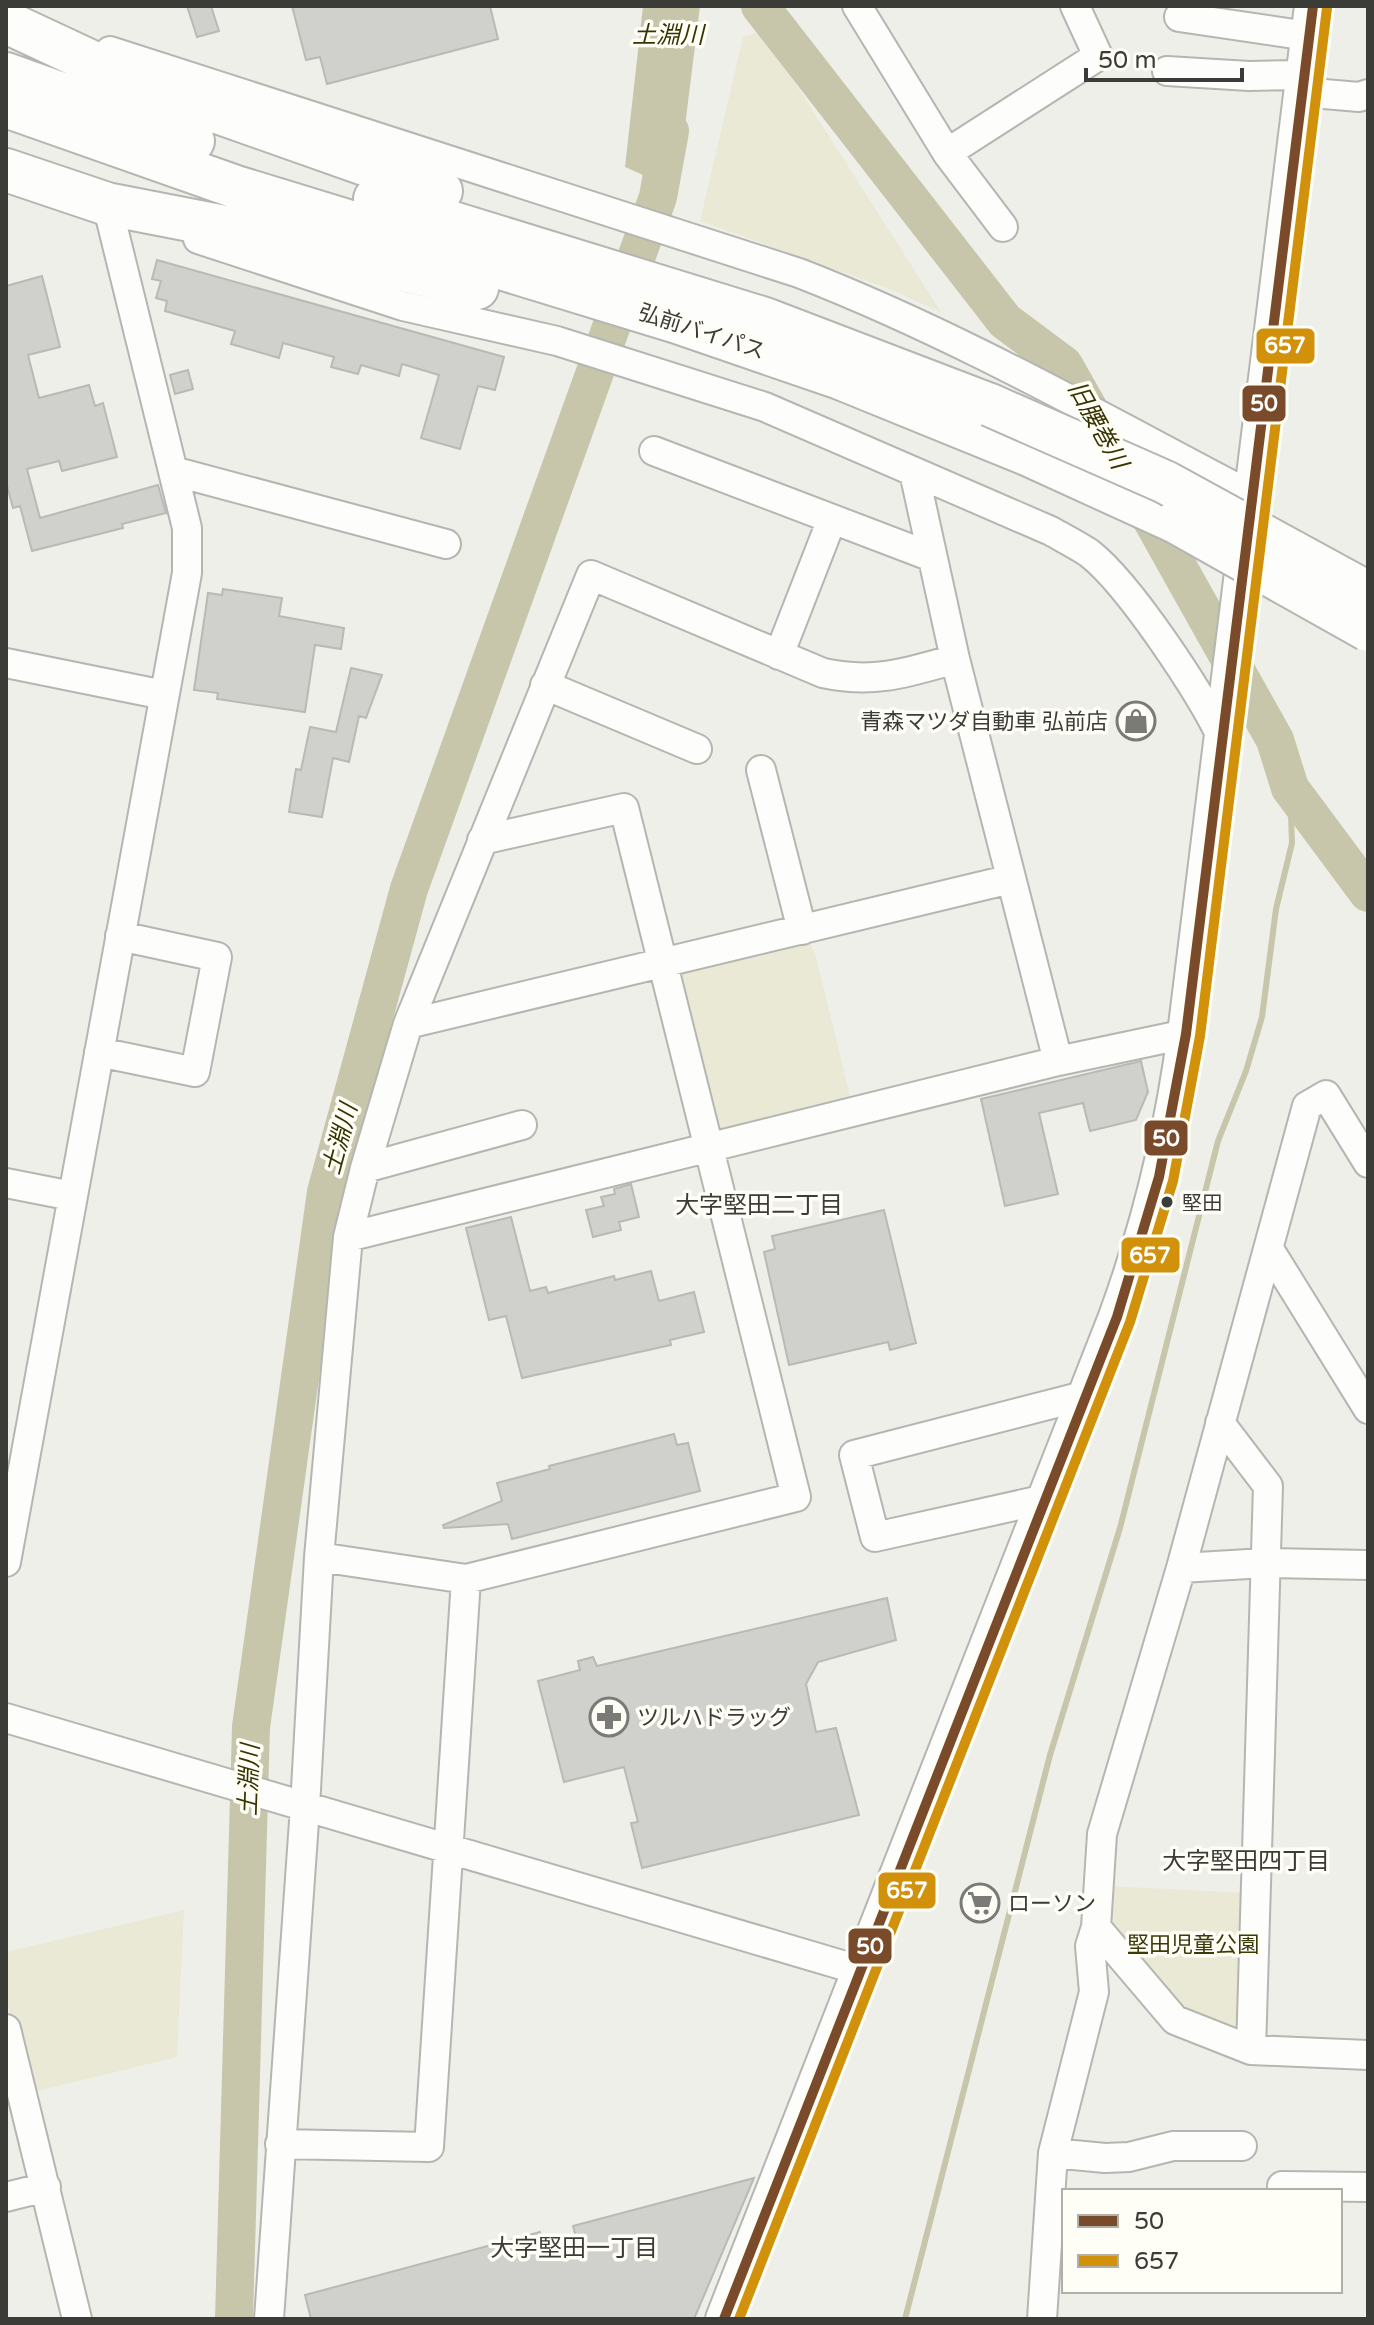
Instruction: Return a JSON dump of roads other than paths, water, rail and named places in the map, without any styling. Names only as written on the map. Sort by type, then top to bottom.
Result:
[{"type":"highway","points":[[6,22],[141,85],[573,274]]},
{"type":"highway","points":[[6,74],[573,274]]},
{"type":"highway","points":[[6,106],[236,187],[573,274],[683,293]]},
{"type":"highway","points":[[6,170],[107,204],[246,231],[573,274],[683,293],[813,368],[1027,454],[1176,522],[1368,630]]},
{"type":"highway","name":"弘前バイパス","points":[[683,293],[890,364],[990,405],[1165,482],[1368,593]]},
{"type":"main road","points":[[724,2319],[1087,1395],[1140,1254],[1157,1197],[1175,1120],[1239,620],[1250,495],[1310,21]]},
{"type":"street","points":[[857,6],[947,153],[1003,227]]},
{"type":"street","points":[[947,153],[1098,56],[1075,6]]},
{"type":"street","points":[[6,15],[177,75],[573,274],[660,374],[765,407],[1051,531],[1089,553],[1115,579],[1198,694],[1224,741]]},
{"type":"street","points":[[1179,17],[1310,21]]},
{"type":"street","points":[[1167,71],[1249,76],[1359,97],[1368,94]]},
{"type":"street","points":[[6,1562],[187,573],[187,528],[107,204]]},
{"type":"street","points":[[683,293],[799,273],[952,337],[1250,495]]},
{"type":"street","points":[[654,451],[932,557]]},
{"type":"street","points":[[173,471],[446,544]]},
{"type":"street","points":[[914,472],[955,659],[1058,1061]]},
{"type":"street","points":[[779,655],[832,519]]},
{"type":"street","points":[[269,2319],[300,1805],[348,1237],[408,1024],[545,685],[591,575],[823,673],[849,678],[886,679],[955,659]]},
{"type":"street","points":[[6,663],[164,695]]},
{"type":"street","points":[[545,685],[697,749]]},
{"type":"street","points":[[761,770],[802,930]]},
{"type":"street","points":[[319,1557],[466,1579],[796,1497],[624,808],[482,840]]},
{"type":"street","points":[[408,1024],[1011,879]]},
{"type":"street","points":[[99,1052],[195,1072],[217,957],[120,936]]},
{"type":"street","points":[[348,1237],[1058,1061],[1186,1034]]},
{"type":"street","points":[[1042,2319],[1053,2153],[1094,1992],[1090,1946],[1096,1927],[1102,1834],[1181,1568],[1307,1106],[1326,1095],[1368,1163]]},
{"type":"street","points":[[365,1168],[522,1125]]},
{"type":"street","points":[[6,1183],[72,1196]]},
{"type":"street","points":[[1269,1249],[1368,1409]]},
{"type":"street","points":[[1046,1499],[875,1537],[854,1455],[1087,1395]]},
{"type":"street","points":[[1220,1423],[1268,1486],[1251,2050]]},
{"type":"street","points":[[1181,1568],[1265,1563],[1368,1565]]},
{"type":"street","points":[[280,2144],[429,2147],[466,1579]]},
{"type":"street","points":[[6,1718],[862,1971]]},
{"type":"street","points":[[1096,1927],[1175,2020],[1251,2050],[1368,2055]]},
{"type":"street","points":[[8,2042],[77,2319]]},
{"type":"street","points":[[1053,2153],[1105,2158],[1129,2157],[1173,2146],[1242,2146]]},
{"type":"street","points":[[1282,2186],[1368,2187]]},
{"type":"street","points":[[6,2197],[46,2187]]},
{"type":"water","name":"土淵川","points":[[643,6],[700,6],[677,190],[625,167]]},
{"type":"waterway","name":"旧腰巻川","points":[[760,6],[1005,321],[1064,365],[1102,432]]},
{"type":"waterway","name":"土淵川","points":[[234,2319],[251,1727],[326,1192],[409,889],[658,197],[670,131]]},
{"type":"waterway","name":"旧腰巻川","points":[[1136,492],[1275,740],[1290,788],[1368,893]]},
{"type":"waterway","points":[[905,2319],[1050,1755],[1120,1528],[1218,1141],[1246,1071],[1262,1017],[1276,909],[1292,843],[1290,788]]},
{"type":"place","name":"青森マツダ自動車 弘前店","points":[[1136,721]]},
{"type":"place","name":"堅田","points":[[1167,1202]]},
{"type":"place","name":"ツルハドラッグ","points":[[609,1717]]},
{"type":"place","name":"ローソン","points":[[980,1903]]},
{"type":"district","name":"大字堅田二丁目","points":[[759,1205]]},
{"type":"district","name":"大字堅田四丁目","points":[[1246,1861]]},
{"type":"district","name":"大字堅田一丁目","points":[[574,2248]]},
{"type":"park label","name":"堅田児童公園","points":[[1193,1944]]}]
